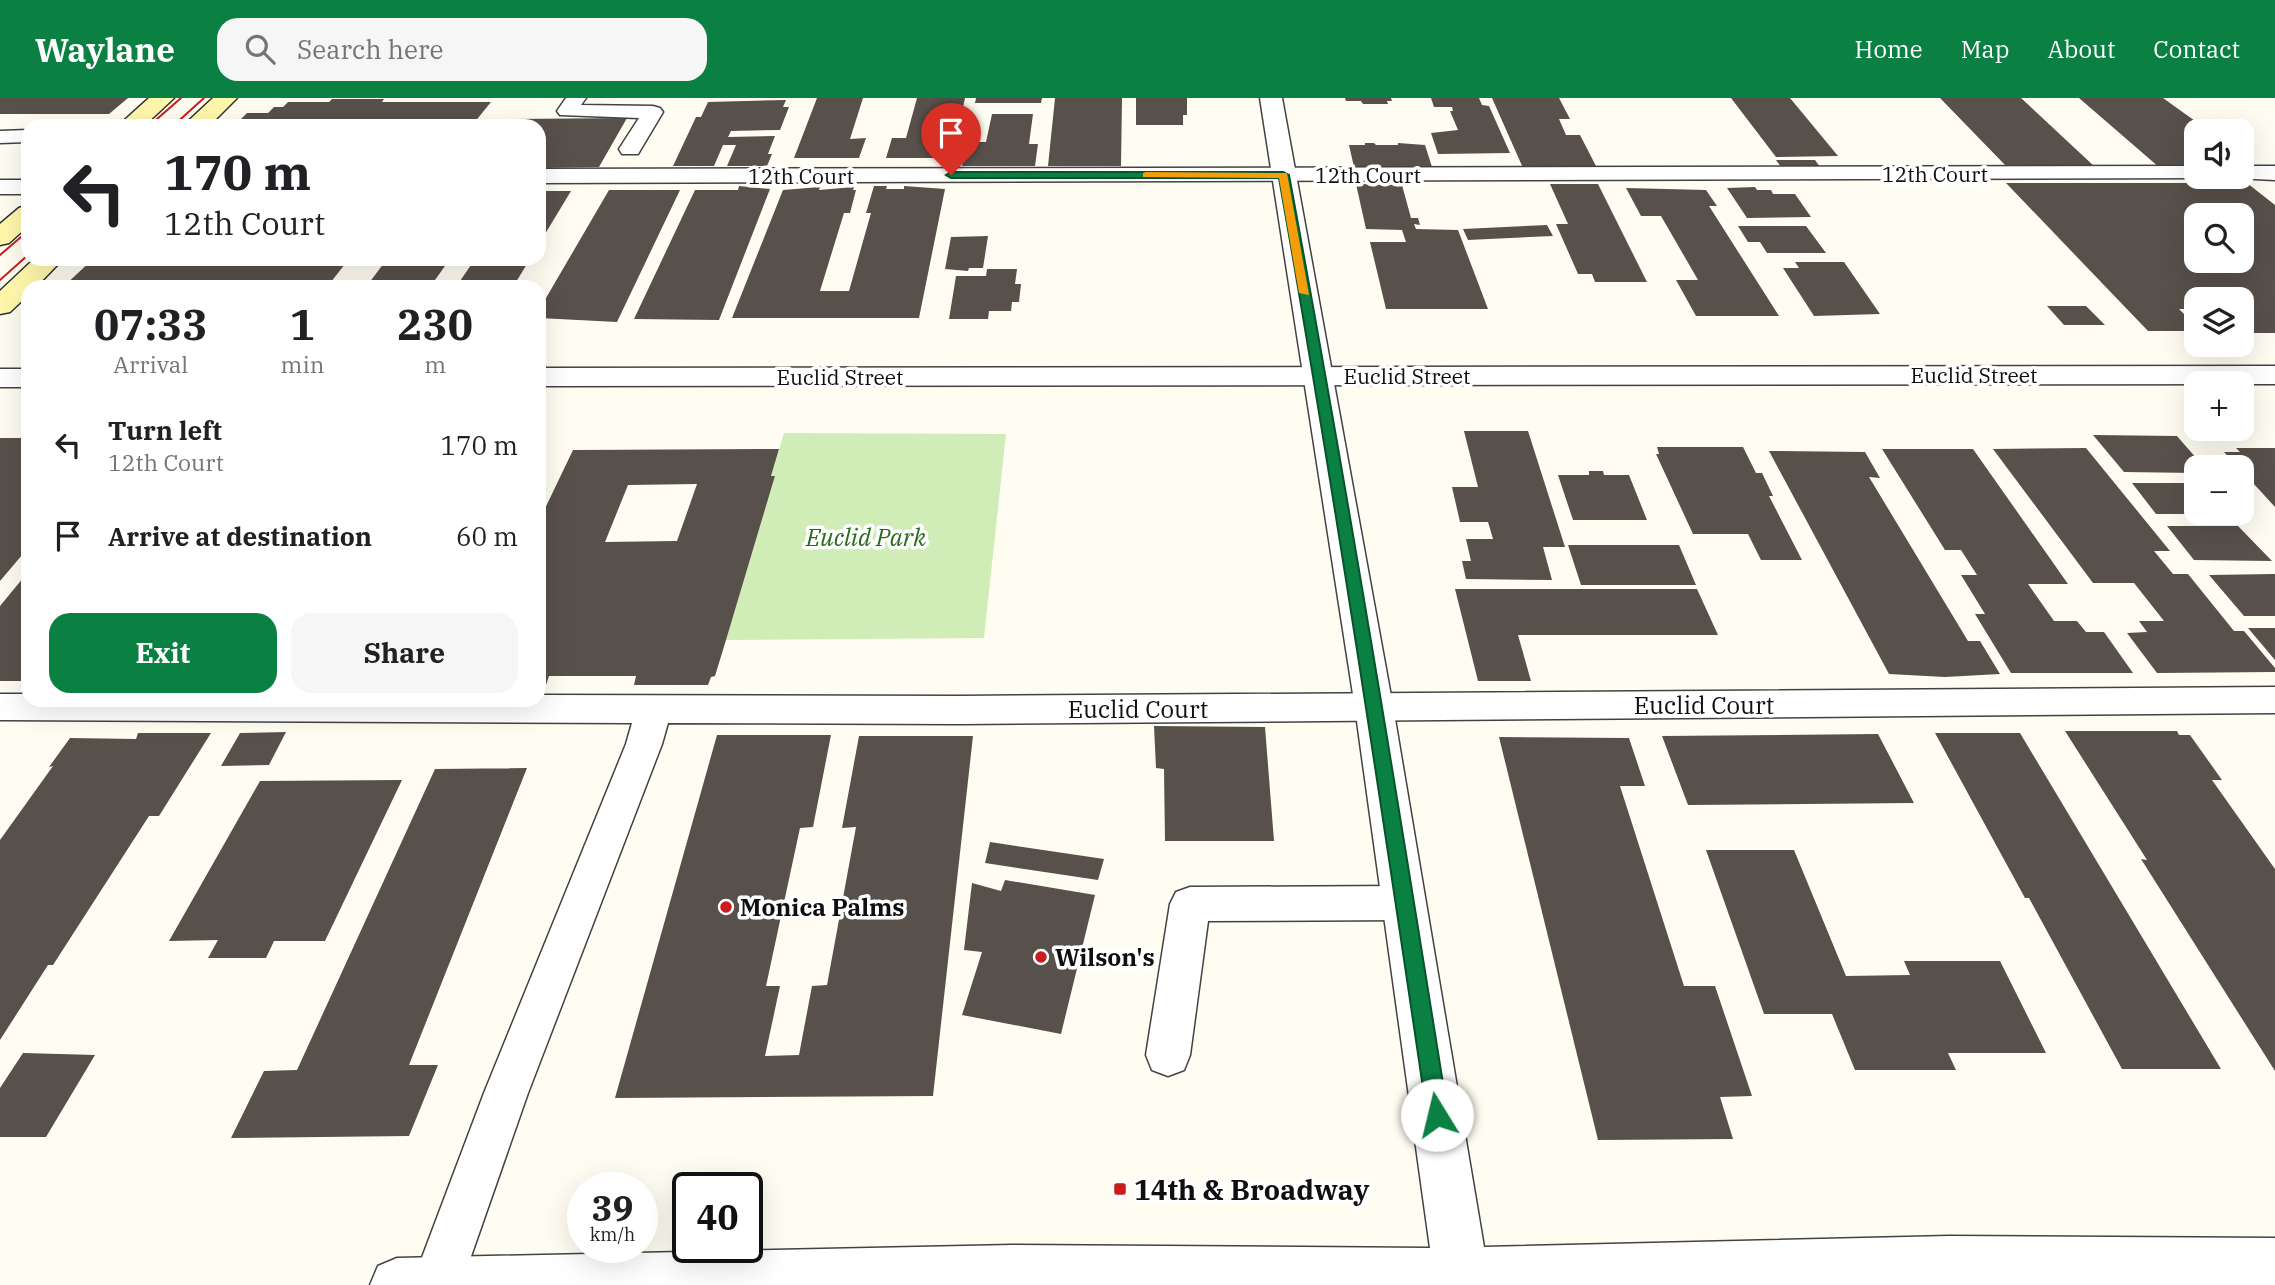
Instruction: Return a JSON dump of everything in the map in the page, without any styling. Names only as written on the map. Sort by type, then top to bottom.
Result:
[{"type":"main road","points":[[138,119],[163,98]]},
{"type":"main road","points":[[203,119],[226,98]]},
{"type":"main road","points":[[0,237],[21,219]]},
{"type":"main road","points":[[28,280],[43,266]]},
{"type":"main road","points":[[0,306],[21,286]]},
{"type":"street","points":[[1271,98],[1374,707],[1462,1280]]},
{"type":"street","name":"Euclid Street","points":[[546,377],[2275,375]]},
{"type":"street","points":[[0,378],[21,378]]},
{"type":"street","points":[[397,1285],[1013,1272],[1462,1280],[1949,1263],[2275,1265]]},
{"type":"lane","points":[[576,98],[567,111],[653,112],[630,149]]},
{"type":"lane","points":[[0,136],[21,136]]},
{"type":"lane","name":"12th Court","points":[[546,176],[2184,173]]},
{"type":"lane","points":[[2254,173],[2275,173]]},
{"type":"lane","points":[[0,187],[21,187]]},
{"type":"lane","name":"Euclid Court","points":[[0,707],[653,710],[2275,700]]},
{"type":"lane","points":[[437,1284],[506,1093],[644,744],[653,710]]},
{"type":"lane","points":[[1168,1055],[1191,904],[1405,903]]},
{"type":"green space","name":"Euclid Park","points":[[784,433],[1006,434],[984,638],[726,640],[775,477],[771,476]]},
{"type":"building","points":[[0,98],[128,98],[109,114],[0,114]]},
{"type":"building","points":[[817,98],[863,98],[850,139],[866,138],[859,158],[794,158]]},
{"type":"building","points":[[917,98],[965,98],[952,158],[886,158],[892,138],[906,138]]},
{"type":"building","points":[[976,98],[1042,98],[1041,103],[975,103]]},
{"type":"building","points":[[1055,98],[1122,98],[1121,166],[1048,166]]},
{"type":"building","points":[[1136,98],[1187,98],[1187,115],[1183,115],[1183,125],[1136,125]]},
{"type":"building","points":[[1345,98],[1391,98],[1392,101],[1387,101],[1388,104],[1363,104],[1361,101],[1346,101]]},
{"type":"building","points":[[1431,98],[1479,98],[1482,105],[1489,106],[1510,153],[1438,154],[1431,133],[1458,130],[1450,111],[1453,111],[1452,107],[1434,107]]},
{"type":"building","points":[[1492,98],[1559,98],[1570,119],[1559,119],[1566,135],[1580,135],[1597,168],[1523,168]]},
{"type":"building","points":[[1731,98],[1790,98],[1838,156],[1776,157]]},
{"type":"building","points":[[1940,98],[2021,98],[2095,167],[2006,166]]},
{"type":"building","points":[[2079,98],[2163,98],[2192,119],[2184,119],[2184,168],[2160,168]]},
{"type":"building","points":[[332,99],[384,99],[382,102],[491,102],[477,119],[241,119],[247,113],[268,113],[274,107],[283,107],[288,102],[329,102]]},
{"type":"building","points":[[786,100],[783,107],[789,107],[780,130],[731,131],[728,137],[775,136],[768,154],[772,154],[767,166],[727,166],[736,145],[723,145],[714,166],[673,166],[696,117],[701,117],[708,102]]},
{"type":"building","points":[[992,114],[1033,114],[1029,144],[1038,144],[1035,166],[962,166],[967,142],[986,142]]},
{"type":"building","points":[[627,118],[599,167],[546,168],[546,119],[511,119]]},
{"type":"building","points":[[1349,145],[1425,145],[1432,167],[1354,167]]},
{"type":"building","points":[[1776,160],[1815,160],[1820,167],[1781,167]]},
{"type":"building","points":[[2006,183],[2184,183],[2184,189],[2254,188],[2275,205],[2275,333],[2254,333],[2254,287],[2184,287],[2184,309],[2179,309],[2184,314],[2184,331],[2148,331]]},
{"type":"building","points":[[1356,184],[1402,185],[1411,218],[1418,218],[1420,225],[1414,224],[1416,229],[1458,230],[1488,309],[1386,309],[1370,242],[1406,242],[1402,230],[1366,229]]},
{"type":"building","points":[[1550,184],[1598,184],[1647,282],[1595,282],[1592,274],[1578,274],[1556,224],[1568,224]]},
{"type":"building","points":[[739,186],[770,189],[719,320],[634,319],[695,190],[738,190]]},
{"type":"building","points":[[874,186],[887,186],[886,189],[904,189],[904,186],[945,189],[919,318],[732,318],[783,190],[854,187],[853,190],[856,190],[850,213],[844,213],[820,291],[849,291],[871,213],[866,213]]},
{"type":"building","points":[[1755,187],[1757,190],[1771,190],[1773,194],[1795,194],[1811,217],[1747,218],[1727,188]]},
{"type":"building","points":[[1626,188],[1706,190],[1717,206],[1709,206],[1779,316],[1696,316],[1676,280],[1698,280],[1661,216],[1641,216]]},
{"type":"building","points":[[609,190],[680,190],[617,322],[546,318],[546,298]]},
{"type":"building","points":[[546,191],[571,191],[546,232]]},
{"type":"building","points":[[1547,225],[1553,236],[1468,240],[1463,229]]},
{"type":"building","points":[[1738,226],[1806,226],[1826,253],[1767,253],[1760,242],[1748,242]]},
{"type":"building","points":[[988,236],[983,268],[969,268],[968,271],[945,269],[951,237]]},
{"type":"building","points":[[1795,262],[1844,262],[1880,314],[1814,316],[1783,268],[1799,268]]},
{"type":"building","points":[[86,266],[344,266],[332,280],[70,280]]},
{"type":"building","points":[[382,266],[445,266],[435,280],[371,280]]},
{"type":"building","points":[[470,266],[526,266],[517,280],[461,280]]},
{"type":"building","points":[[987,269],[1017,269],[1015,284],[1021,284],[1019,302],[1012,302],[1011,311],[989,311],[988,319],[949,319],[956,276],[986,276]]},
{"type":"building","points":[[2047,306],[2086,306],[2105,325],[2064,325]]},
{"type":"building","points":[[1464,431],[1528,431],[1565,547],[1543,547],[1552,580],[1466,579],[1462,561],[1471,561],[1466,539],[1493,539],[1488,522],[1460,522],[1452,487],[1478,487]]},
{"type":"building","points":[[2093,435],[2177,436],[2194,455],[2184,455],[2184,473],[2124,472]]},
{"type":"building","points":[[0,438],[21,438],[21,556],[0,581]]},
{"type":"building","points":[[1657,447],[1743,447],[1756,473],[1762,473],[1773,496],[1769,496],[1802,560],[1761,560],[1748,534],[1693,534],[1656,454],[1659,454]]},
{"type":"building","points":[[2086,448],[2170,551],[2154,551],[2173,574],[2188,574],[2234,631],[2244,631],[2275,668],[2275,672],[2157,673],[2127,633],[2147,632],[2139,621],[2164,621],[2134,583],[2093,583],[1993,449]]},
{"type":"building","points":[[2236,448],[2275,448],[2275,507],[2254,484],[2254,455],[2227,455],[2224,452],[2240,452]]},
{"type":"building","points":[[779,449],[771,476],[775,476],[726,640],[715,676],[711,677],[708,685],[634,685],[636,676],[549,676],[546,685],[546,506],[573,450]],"holes":[[[697,484],[677,541],[605,542],[628,485]]]},
{"type":"building","points":[[1882,449],[1973,449],[2068,584],[2028,584],[2054,621],[2077,621],[2086,632],[2104,632],[2133,673],[2011,673],[1975,614],[1985,614],[1961,575],[1977,575],[1961,550],[1945,550]]},
{"type":"building","points":[[1769,451],[1865,452],[1880,478],[1869,477],[1968,641],[1980,641],[2000,674],[1945,677],[1889,674]]},
{"type":"building","points":[[1589,471],[1603,471],[1604,475],[1629,475],[1647,520],[1573,520],[1558,475],[1589,475]]},
{"type":"building","points":[[2132,483],[2184,483],[2184,514],[2156,514]]},
{"type":"building","points":[[2167,526],[2238,526],[2272,561],[2194,560]]},
{"type":"building","points":[[1568,545],[1679,545],[1696,585],[1581,585]]},
{"type":"building","points":[[2275,574],[2275,616],[2244,616],[2209,575]]},
{"type":"building","points":[[21,580],[21,681],[0,681],[0,606]]},
{"type":"building","points":[[1455,589],[1697,589],[1718,635],[1518,635],[1531,681],[1478,681]]},
{"type":"building","points":[[2248,628],[2275,628],[2275,660]]},
{"type":"building","points":[[1154,726],[1265,727],[1274,841],[1165,841],[1164,769],[1156,768]]},
{"type":"building","points":[[2065,731],[2177,731],[2179,735],[2190,735],[2222,780],[2212,780],[2275,869],[2275,1071],[2141,859],[2147,860]]},
{"type":"building","points":[[286,732],[269,765],[221,766],[240,733]]},
{"type":"building","points":[[138,733],[211,733],[159,816],[149,816],[53,965],[48,965],[0,1040],[0,840],[70,738],[136,739]]},
{"type":"building","points":[[1935,733],[2020,733],[2221,1069],[2122,1069]]},
{"type":"building","points":[[1878,734],[1914,803],[1688,805],[1662,736]]},
{"type":"building","name":"Monica Palms","points":[[717,735],[831,735],[813,827],[800,828],[766,986],[780,986],[765,1056],[799,1055],[812,986],[827,985],[856,827],[842,828],[859,736],[973,736],[933,1096],[615,1098]]},
{"type":"building","points":[[1499,737],[1629,738],[1645,786],[1620,786],[1684,986],[1715,986],[1752,1096],[1720,1097],[1733,1139],[1598,1140]]},
{"type":"building","points":[[527,768],[409,1065],[438,1065],[409,1136],[231,1138],[264,1071],[297,1070],[435,769]]},
{"type":"building","points":[[402,780],[325,941],[274,941],[266,958],[208,958],[218,940],[169,941],[260,781]]},
{"type":"building","points":[[990,842],[1104,859],[1098,880],[985,863]]},
{"type":"building","points":[[1706,850],[1794,850],[1846,976],[1910,975],[1904,961],[2000,961],[2046,1053],[1948,1053],[1956,1070],[1855,1070],[1832,1014],[1764,1014]]},
{"type":"building","points":[[1005,880],[1095,895],[1061,1034],[962,1015],[982,952],[964,950],[972,883],[1001,891]]},
{"type":"building","points":[[23,1053],[95,1055],[46,1137],[0,1137],[0,1088]]},
{"type":"tram line","points":[[157,119],[181,98]]},
{"type":"tram line","points":[[181,119],[204,98]]},
{"type":"tram line","points":[[0,255],[21,237]]},
{"type":"tram line","points":[[0,280],[21,261]]},
{"type":"slow traffic","points":[[1146,175],[1283,175],[1305,293]]},
{"type":"place","name":"Monica Palms","points":[[726,907]]},
{"type":"place","name":"Wilson's","points":[[1041,957]]},
{"type":"place","name":"14th & Broadway","points":[[1120,1189]]},
{"type":"route","points":[[951,175],[1283,175],[1320,376],[1437,1115]]}]
